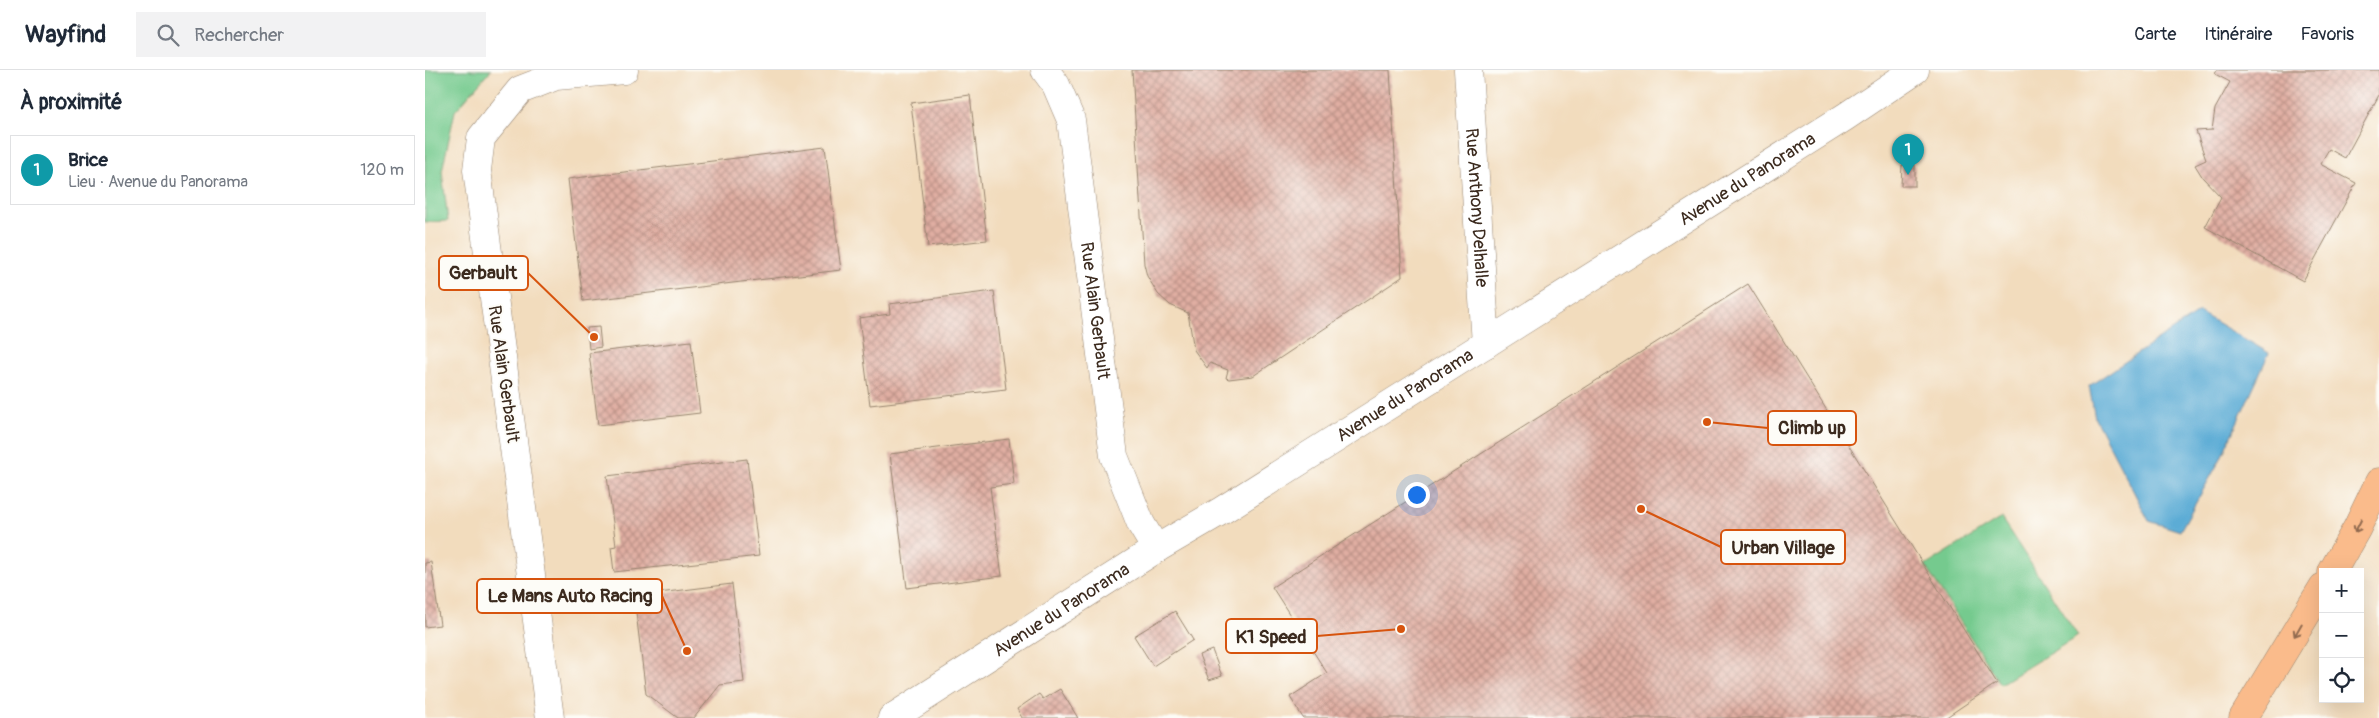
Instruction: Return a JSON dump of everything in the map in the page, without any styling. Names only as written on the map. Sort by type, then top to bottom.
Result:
[{"type":"highway","points":[[2334,568],[2357,528],[2379,482]]},
{"type":"highway","points":[[2243,718],[2319,594]]},
{"type":"street","name":"Rue Alain Gerbault","points":[[550,718],[477,170],[481,138],[520,90],[556,76],[624,70]]},
{"type":"street","name":"Rue Alain Gerbault","points":[[1045,70],[1055,84],[1071,120],[1114,456],[1141,524],[1156,549]]},
{"type":"street","name":"Rue Anthony Delhalle","points":[[1468,70],[1486,344]]},
{"type":"street","name":"Avenue du Panorama","points":[[892,718],[1156,549],[1221,511],[1845,117],[1915,70]]},
{"type":"green space","points":[[425,70],[491,70],[455,111],[442,171],[448,221],[425,222]]},
{"type":"green space","points":[[2001,518],[2078,636],[2000,684],[1925,566]]},
{"type":"water","points":[[2199,312],[2269,353],[2220,460],[2180,531],[2149,521],[2095,418],[2089,386]]},
{"type":"building","points":[[1132,70],[1390,70],[1402,277],[1253,376],[1229,379],[1226,378],[1228,370],[1210,363],[1207,368],[1194,350],[1188,313],[1170,305],[1158,294],[1147,276],[1144,264]]},
{"type":"building","points":[[2217,70],[2379,70],[2379,95],[2345,158],[2329,149],[2320,164],[2356,183],[2303,281],[2205,227],[2221,197],[2203,178],[2195,165],[2206,160],[2196,131],[2212,130],[2215,109],[2230,82],[2215,74]]},
{"type":"building","points":[[970,95],[987,240],[928,247],[911,103]]},
{"type":"building","points":[[825,147],[841,270],[583,301],[568,179]]},
{"type":"building","points":[[1902,165],[1915,165],[1915,186],[1901,186]]},
{"type":"building","points":[[1748,284],[1997,683],[1945,718],[1303,718],[1290,697],[1327,673],[1272,587]]},
{"type":"building","points":[[994,291],[1006,389],[870,405],[859,318],[890,314],[889,304]]},
{"type":"building","points":[[599,327],[601,347],[589,349],[587,328]]},
{"type":"building","points":[[691,341],[700,413],[598,425],[589,353]]},
{"type":"building","points":[[1009,439],[1014,484],[990,487],[1002,576],[907,588],[890,454]]},
{"type":"building","points":[[747,459],[759,556],[614,572],[611,547],[616,546],[607,476]]},
{"type":"building","points":[[431,562],[440,625],[425,627],[425,563]]},
{"type":"building","points":[[732,584],[744,682],[720,685],[694,718],[678,718],[646,694],[634,596]]},
{"type":"building","points":[[1175,611],[1193,640],[1153,666],[1134,636]]},
{"type":"building","points":[[1212,650],[1222,676],[1209,680],[1199,655]]},
{"type":"building","points":[[1060,689],[1078,718],[1022,718],[1017,709],[1039,694],[1043,699]]},
{"type":"place","name":"Brice","points":[[1908,175]]},
{"type":"place","name":"Gerbault","points":[[594,337]]},
{"type":"place","name":"Climb up","points":[[1707,422]]},
{"type":"place","name":"Urban Village","points":[[1641,509]]},
{"type":"place","name":"K1 Speed","points":[[1401,629]]},
{"type":"place","name":"Le Mans Auto Racing","points":[[687,651]]}]
